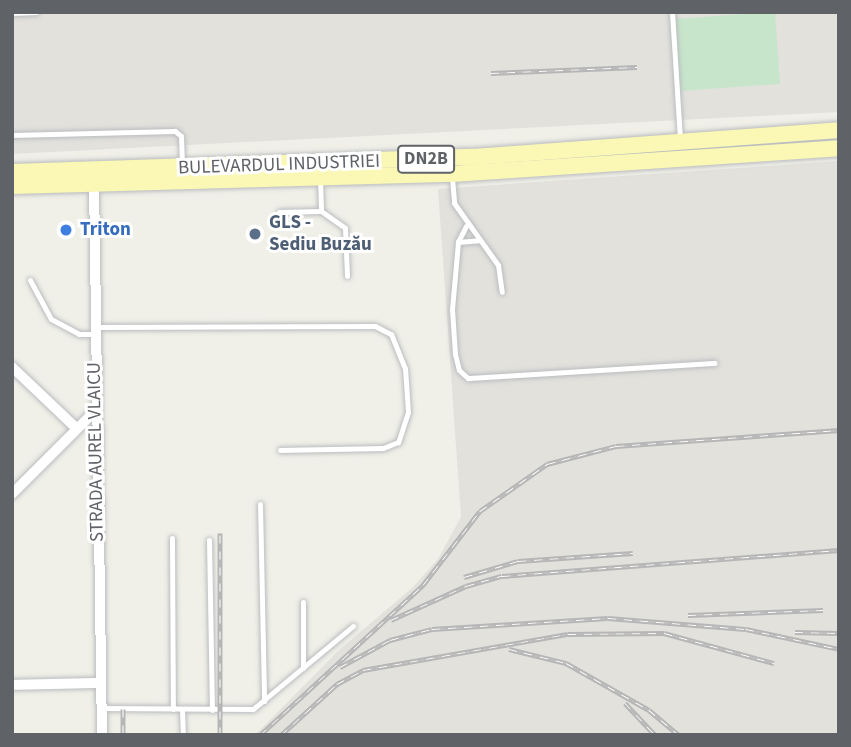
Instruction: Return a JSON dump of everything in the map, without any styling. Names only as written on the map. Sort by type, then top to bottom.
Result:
[{"type":"main road","name":"BULEVARDUL INDUSTRIEI","points":[[12,172],[94,177],[320,179],[452,174],[839,130]]},
{"type":"main road","name":"BULEVARDUL INDUSTRIEI","points":[[12,186],[183,169],[681,150],[839,148]]},
{"type":"street","name":"STRADA AUREL VLAICU","points":[[94,177],[94,412],[102,735]]},
{"type":"street","points":[[12,367],[76,428]]},
{"type":"street","points":[[12,494],[94,412]]},
{"type":"street","points":[[12,685],[101,683]]},
{"type":"lane","points":[[12,13],[36,12]]},
{"type":"lane","points":[[672,12],[681,150]]},
{"type":"lane","points":[[12,135],[175,131],[181,136],[183,169]]},
{"type":"lane","points":[[452,174],[454,203],[466,226],[498,265],[502,292]]},
{"type":"lane","points":[[320,179],[321,211]]},
{"type":"lane","points":[[279,212],[321,211],[345,228],[347,276]]},
{"type":"lane","points":[[466,226],[458,242],[452,309],[455,354],[459,370],[468,378],[715,363]]},
{"type":"lane","points":[[458,242],[479,240]]},
{"type":"lane","points":[[30,280],[51,319],[79,334],[94,330],[375,326],[391,334],[405,368],[408,412],[398,442],[383,448],[280,450]]},
{"type":"lane","points":[[260,505],[264,701]]},
{"type":"lane","points":[[172,538],[173,709]]},
{"type":"lane","points":[[208,540],[212,710]]},
{"type":"lane","points":[[303,601],[303,668]]},
{"type":"lane","points":[[101,708],[242,711],[264,701],[353,626]]},
{"type":"lane","points":[[182,709],[183,735]]},
{"type":"shaded area","points":[[12,12],[839,12],[839,112],[12,154]]},
{"type":"shaded area","points":[[839,161],[839,735],[255,735],[338,651],[412,588],[438,559],[461,517],[438,189]]},
{"type":"green space","points":[[775,12],[780,84],[680,91],[675,19]]},
{"type":"railway","points":[[491,73],[637,67]]},
{"type":"railway","points":[[260,735],[423,585],[480,511],[547,464],[616,446],[839,430]]},
{"type":"railway","points":[[220,533],[220,735]]},
{"type":"railway","points":[[391,620],[466,586],[502,576],[839,550]]},
{"type":"railway","points":[[464,577],[518,561],[633,553]]},
{"type":"railway","points":[[688,615],[823,610]]},
{"type":"railway","points":[[340,667],[390,640],[432,629],[608,618],[746,629],[839,649]]},
{"type":"railway","points":[[795,632],[839,633]]},
{"type":"railway","points":[[281,735],[337,684],[363,670],[568,634],[664,633],[774,663]]},
{"type":"railway","points":[[509,649],[566,663],[649,710],[679,735]]},
{"type":"railway","points":[[625,703],[655,735]]},
{"type":"railway","points":[[123,709],[123,735]]},
{"type":"place","name":"Triton","points":[[66,230]]},
{"type":"place","name":"GLS - Sediu Buzău","points":[[255,234]]}]
